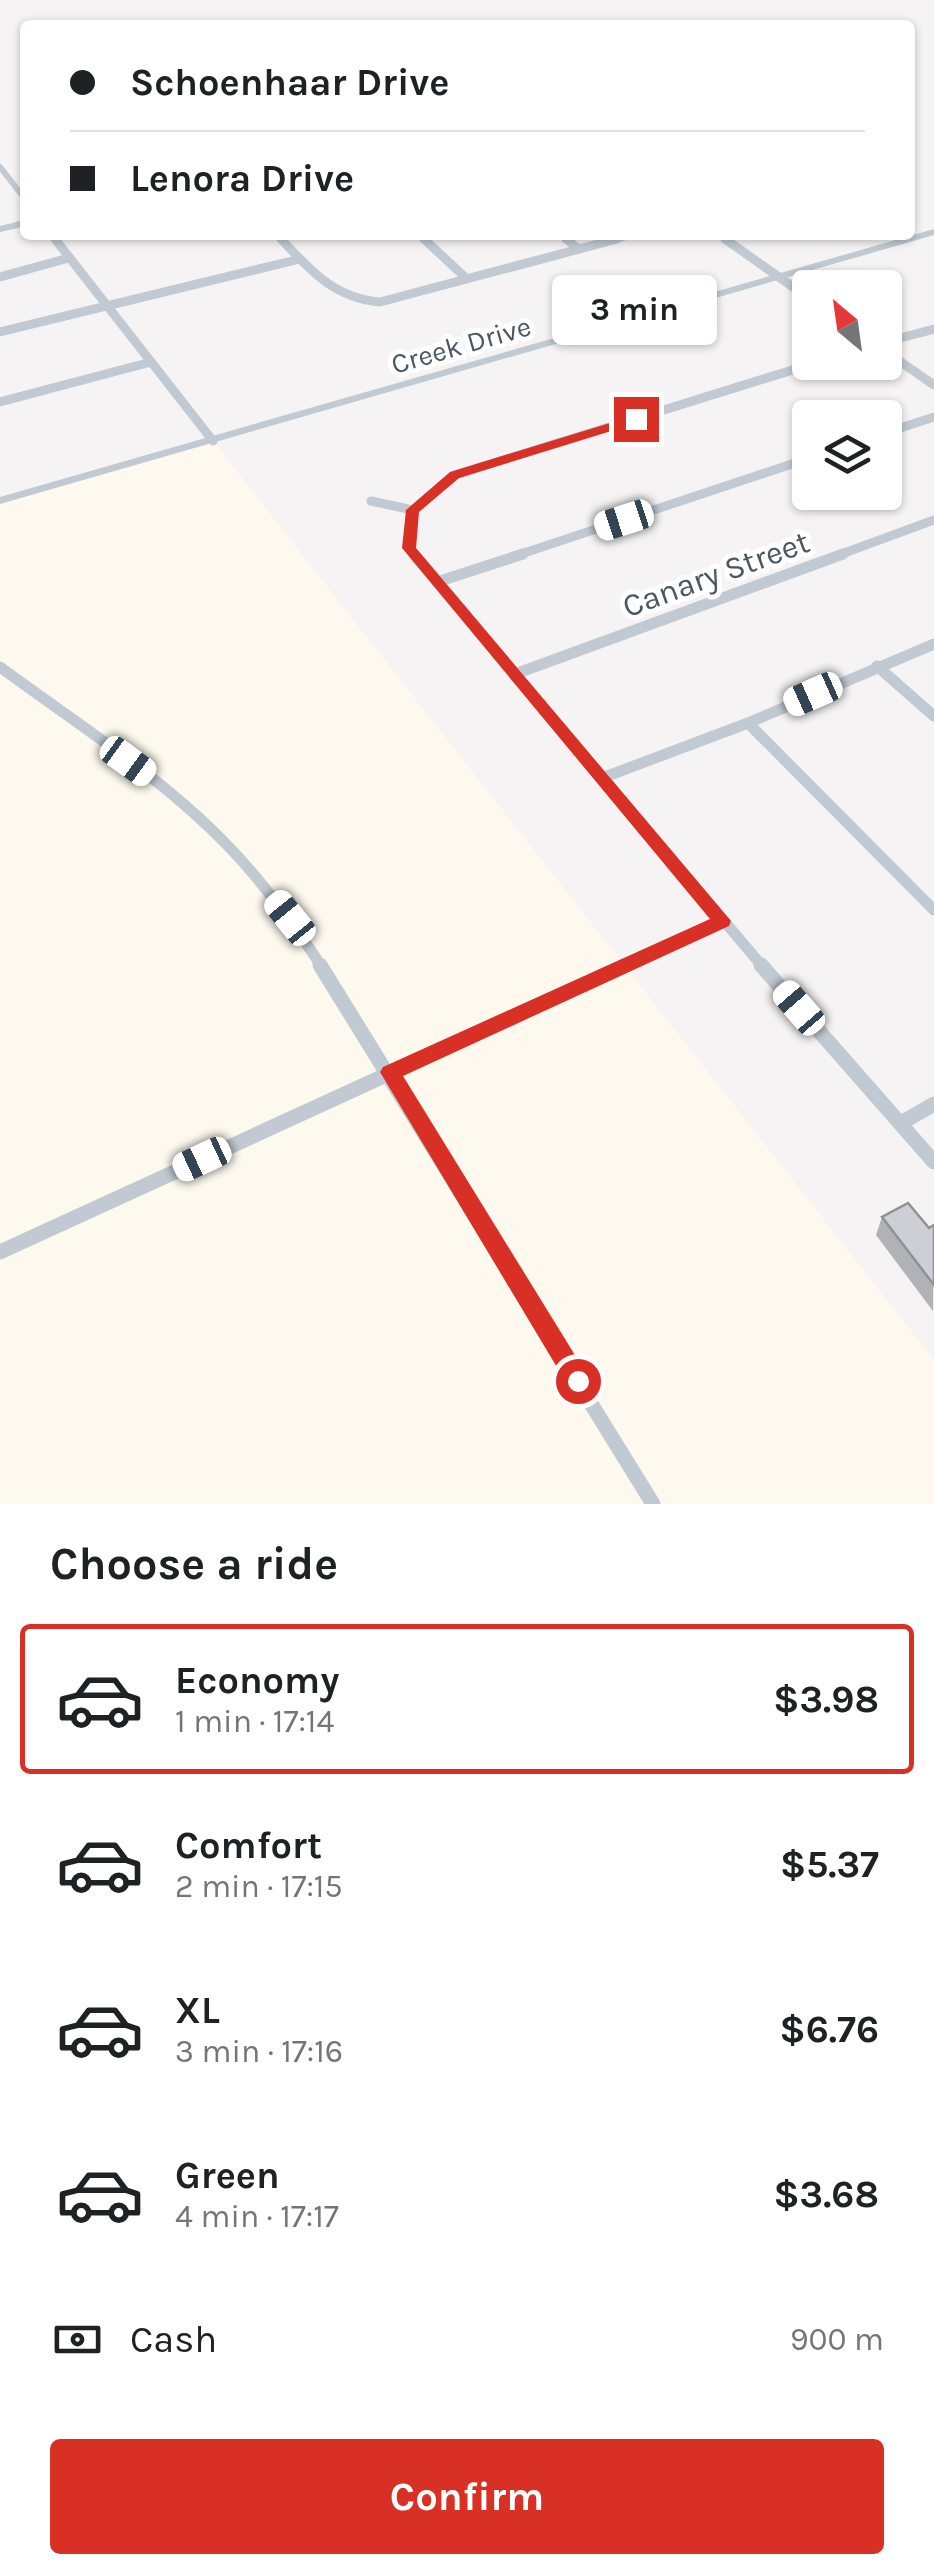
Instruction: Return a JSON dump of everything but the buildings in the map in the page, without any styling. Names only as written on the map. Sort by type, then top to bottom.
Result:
[{"type":"street","points":[[0,167],[20,192]]},
{"type":"street","points":[[56,240],[213,440]]},
{"type":"street","points":[[282,240],[335,295],[355,302],[380,302],[614,240]]},
{"type":"street","points":[[424,240],[467,279]]},
{"type":"street","points":[[568,240],[580,249]]},
{"type":"street","points":[[726,240],[792,286]]},
{"type":"street","name":"Creek Drive","points":[[0,501],[906,240]]},
{"type":"street","points":[[0,277],[69,258]]},
{"type":"street","points":[[0,332],[300,259]]},
{"type":"street","points":[[902,337],[934,329]]},
{"type":"street","points":[[0,402],[151,362]]},
{"type":"street","points":[[902,363],[934,386]]},
{"type":"street","points":[[792,370],[454,475],[412,510],[409,548],[722,921],[934,1162]]},
{"type":"street","points":[[902,428],[934,417]]},
{"type":"street","points":[[437,582],[792,464]]},
{"type":"street","points":[[371,501],[412,510]]},
{"type":"street","name":"Canary Street","points":[[514,674],[934,520]]},
{"type":"street","points":[[602,778],[748,723],[934,644]]},
{"type":"street","points":[[877,666],[934,716]]},
{"type":"street","points":[[0,667],[160,784],[229,847],[290,918],[390,1072],[653,1504]]},
{"type":"street","points":[[748,723],[934,910]]},
{"type":"street","points":[[0,1252],[722,921]]},
{"type":"street","points":[[900,1123],[934,1104]]},
{"type":"shaded area","points":[[213,441],[934,1360],[934,1504],[0,1504],[0,501]]},
{"type":"route","points":[[578,1381],[390,1072],[722,921],[409,548],[412,510],[454,475],[636,419]]}]
